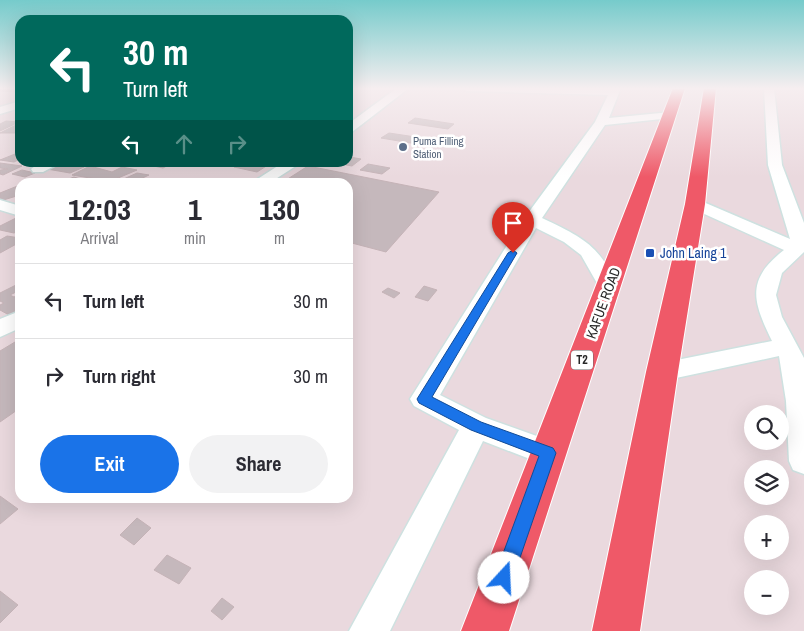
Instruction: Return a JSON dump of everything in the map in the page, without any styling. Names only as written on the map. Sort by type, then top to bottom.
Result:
[{"type":"main road","name":"KAFUE ROAD","points":[[485,631],[670,117]]},
{"type":"main road","points":[[616,631],[662,372],[695,204],[706,117]]},
{"type":"street","points":[[353,125],[364,117]]},
{"type":"street","points":[[548,453],[476,426],[424,399],[532,220],[603,117]]},
{"type":"street","points":[[601,122],[618,117]]},
{"type":"street","points":[[771,117],[775,165],[800,236],[797,249],[780,261],[766,286],[770,314],[787,346],[796,379],[804,461]]},
{"type":"street","points":[[38,169],[43,167]]},
{"type":"street","points":[[268,178],[286,167]]},
{"type":"street","points":[[695,204],[797,249]]},
{"type":"street","points":[[0,205],[15,210]]},
{"type":"street","points":[[532,220],[583,245],[600,266],[609,288]]},
{"type":"street","points":[[0,329],[15,321]]},
{"type":"street","points":[[662,372],[787,346]]},
{"type":"street","points":[[369,631],[476,426]]},
{"type":"building","points":[[415,118],[454,124],[448,129],[408,123]]},
{"type":"building","points":[[6,121],[15,122],[15,124],[0,131],[0,124]]},
{"type":"building","points":[[15,126],[15,133],[0,133]]},
{"type":"building","points":[[389,133],[442,141],[435,147],[381,138]]},
{"type":"building","points":[[15,154],[14,162],[0,160]]},
{"type":"building","points":[[353,158],[361,159],[353,165]]},
{"type":"building","points":[[0,163],[20,167],[3,175],[0,174],[0,170],[8,169],[0,168]]},
{"type":"building","points":[[368,164],[390,168],[382,174],[360,170]]},
{"type":"building","points":[[52,167],[84,167],[70,173],[47,169]]},
{"type":"building","points":[[88,167],[112,172],[122,167],[137,170],[118,178],[90,178],[72,175]]},
{"type":"building","points":[[234,167],[265,167],[257,172]]},
{"type":"building","points":[[306,167],[313,167],[439,192],[386,252],[353,243],[353,178],[289,178]]},
{"type":"building","points":[[22,170],[35,173],[25,177],[12,174]]},
{"type":"building","points":[[137,173],[149,175],[143,178],[126,178]]},
{"type":"building","points":[[15,187],[15,196],[0,201],[0,193]]},
{"type":"building","points":[[15,218],[14,233],[0,230],[0,226]]},
{"type":"building","points":[[7,236],[15,237],[15,245],[0,253],[0,240]]},
{"type":"building","points":[[15,286],[15,292],[10,295],[15,296],[15,312],[9,315],[0,310],[0,305],[4,303],[0,301],[0,293]]},
{"type":"building","points":[[424,286],[437,290],[428,301],[415,297]]},
{"type":"building","points":[[388,288],[400,293],[394,298],[382,292]]},
{"type":"building","points":[[15,342],[15,412],[0,422],[0,351]]},
{"type":"building","points":[[0,496],[18,509],[0,524]]},
{"type":"building","points":[[137,518],[151,528],[134,545],[120,535]]},
{"type":"building","points":[[167,555],[191,568],[179,584],[154,570]]},
{"type":"building","points":[[0,591],[18,605],[0,623]]},
{"type":"building","points":[[222,598],[234,607],[222,620],[211,611]]},
{"type":"place","name":"Puma Filling Station","points":[[403,147]]},
{"type":"place","name":"John Laing 1","points":[[650,253]]},
{"type":"route","points":[[504,578],[548,453],[476,426],[424,399],[513,253]]}]
